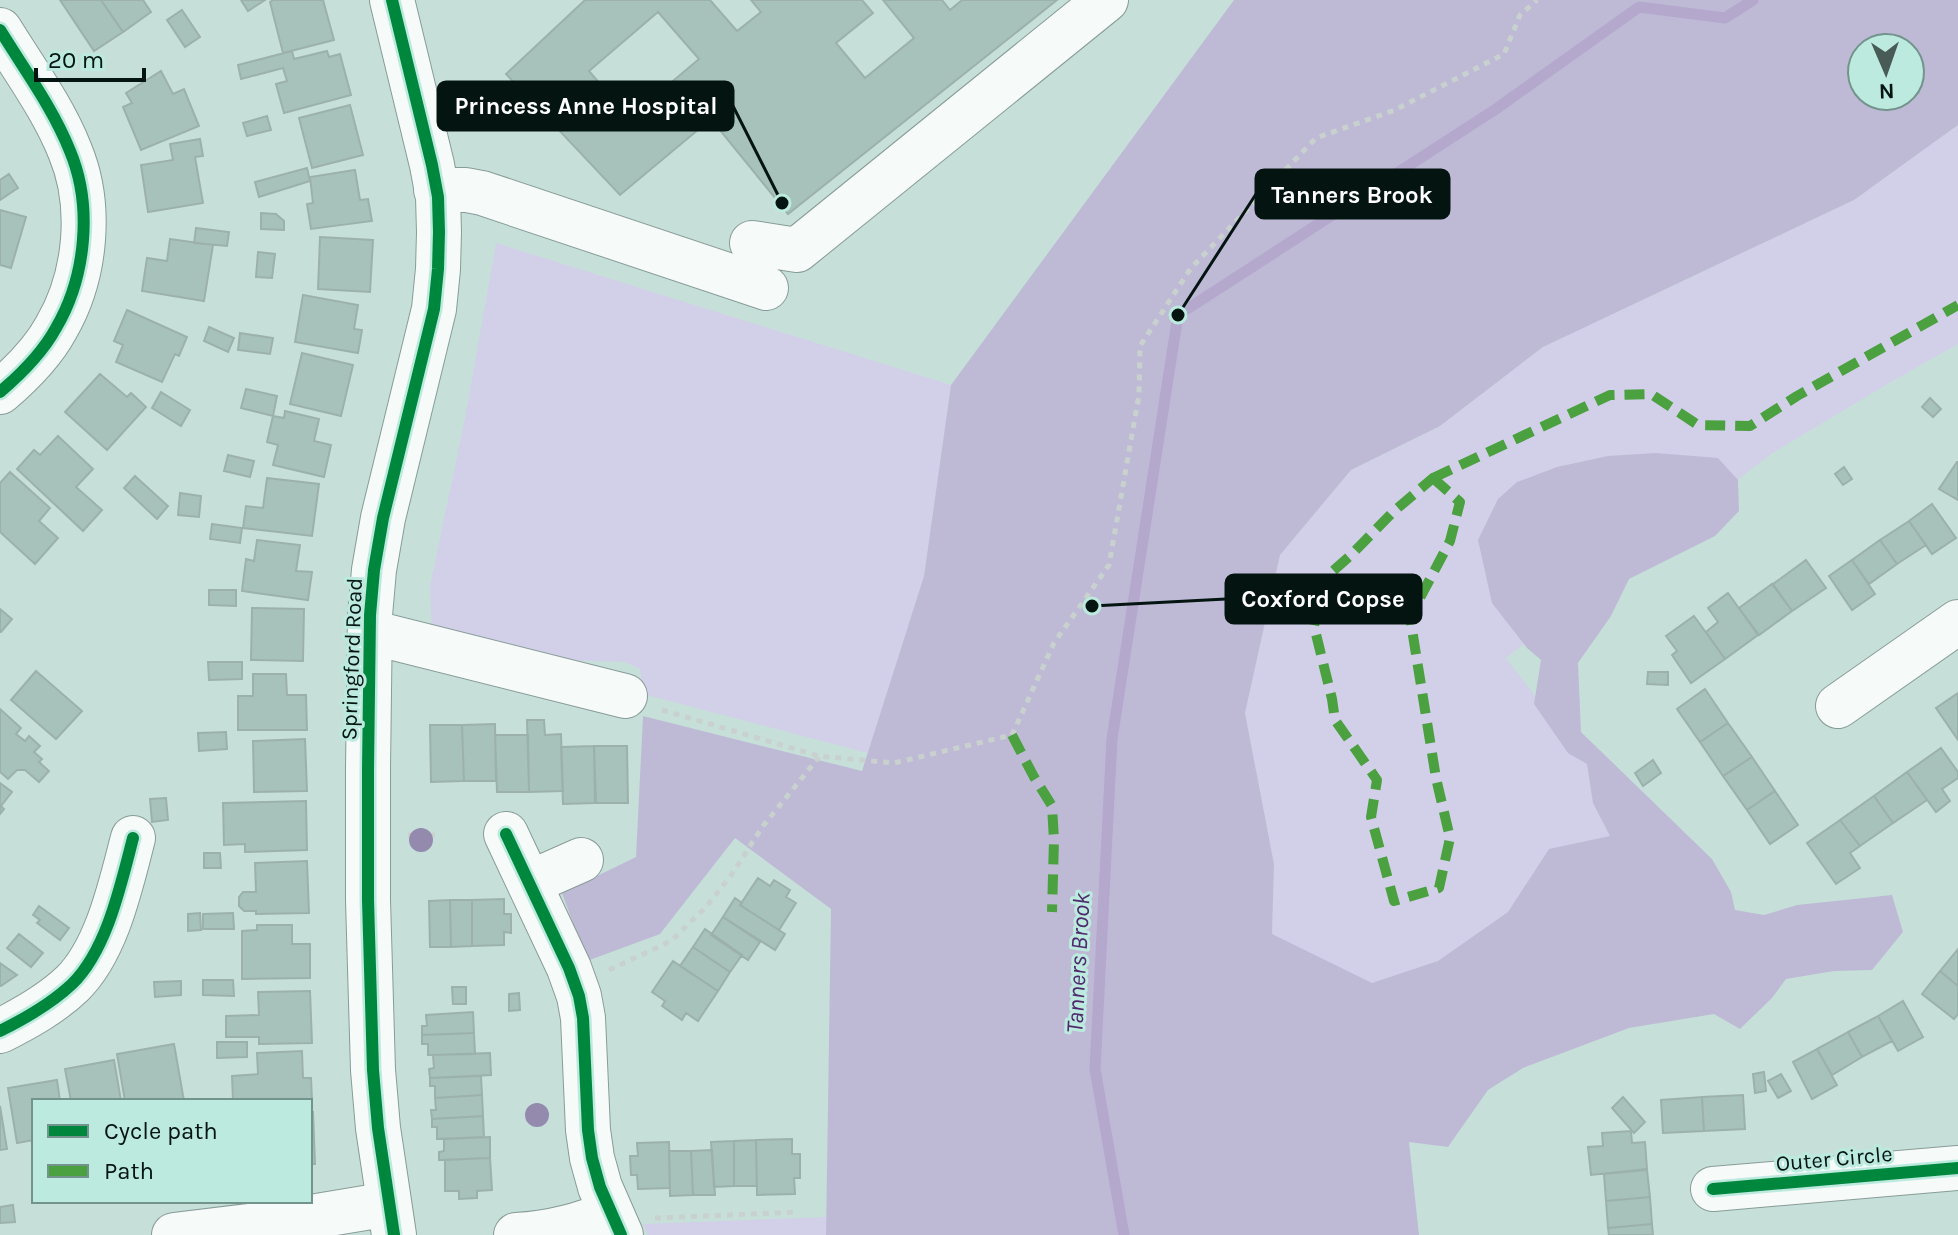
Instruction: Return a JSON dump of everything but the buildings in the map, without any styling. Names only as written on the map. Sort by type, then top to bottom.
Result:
[{"type":"street","name":"Springford Road","points":[[392,0],[432,165],[439,232],[434,309],[383,518],[374,570],[370,632],[368,875],[373,1070],[392,1220]]},
{"type":"street","points":[[752,243],[797,250],[1106,0]]},
{"type":"street","points":[[0,30],[55,119],[71,153],[80,184],[84,220],[81,259],[72,294],[56,329],[0,392]]},
{"type":"street","points":[[436,190],[482,193],[766,288]]},
{"type":"street","points":[[1838,706],[1958,622]]},
{"type":"street","points":[[370,632],[625,696]]},
{"type":"street","points":[[506,834],[579,996],[592,1158],[615,1222],[516,1235]]},
{"type":"street","points":[[0,1031],[40,1010],[74,983],[96,951],[114,910],[133,838]]},
{"type":"street","points":[[529,883],[581,860]]},
{"type":"street","name":"Outer Circle","points":[[1713,1189],[1958,1168]]},
{"type":"street","points":[[174,1235],[281,1222],[392,1220]]},
{"type":"path","points":[[625,696],[670,713],[819,756],[894,763],[1012,735],[1054,643],[1109,565],[1139,395],[1140,346],[1191,268],[1316,138],[1395,110],[1504,54],[1520,15],[1537,0]]},
{"type":"path","points":[[575,984],[671,941],[706,907],[763,826],[819,756]]},
{"type":"path","points":[[615,1222],[799,1212]]},
{"type":"shaded area","points":[[1234,0],[1958,0],[1958,125],[1854,200],[1543,347],[1440,426],[1351,470],[1280,555],[1245,713],[1274,864],[1272,934],[1372,983],[1438,961],[1508,912],[1549,849],[1610,836],[1593,803],[1587,764],[1568,753],[1534,704],[1541,660],[1527,648],[1492,603],[1478,540],[1498,499],[1517,482],[1557,467],[1608,456],[1656,453],[1718,458],[1738,480],[1739,511],[1715,536],[1629,579],[1611,616],[1578,663],[1581,732],[1712,859],[1731,892],[1735,910],[1764,915],[1797,905],[1892,895],[1903,932],[1872,970],[1834,971],[1786,979],[1772,998],[1740,1029],[1714,1014],[1629,1028],[1523,1068],[1488,1090],[1448,1147],[1409,1142],[1419,1235],[826,1235],[831,909],[735,838],[660,934],[587,961],[562,893],[636,857],[643,716],[862,771],[924,576],[951,385]]},
{"type":"shaded area","points":[[1958,125],[1958,344],[1771,454],[1506,658],[1676,879],[1460,1030],[1272,934],[1274,864],[1245,713],[1280,555],[1351,470],[1440,426],[1543,347],[1854,200]]},
{"type":"shaded area","points":[[496,243],[951,385],[924,576],[868,753],[643,694],[640,669],[625,662],[522,659],[432,637],[430,586],[465,418]]},
{"type":"shaded area","points":[[827,1217],[826,1235],[648,1235],[643,1224]]},
{"type":"waterway","name":"Tanners Brook","points":[[1124,1235],[1095,1069],[1112,739],[1178,315],[1496,109],[1639,7],[1725,18],[1753,0]]},
{"type":"marked path","points":[[1433,478],[1610,395],[1651,394],[1698,425],[1750,426],[1958,305]]},
{"type":"marked path","points":[[1433,478],[1460,502],[1450,541],[1410,617],[1436,778],[1450,838],[1439,888],[1394,901],[1371,817],[1377,780],[1335,720],[1314,626],[1324,579],[1433,478]]},
{"type":"marked path","points":[[1012,735],[1052,806],[1052,912]]},
{"type":"cycle path","points":[[392,0],[432,165],[438,197],[439,232],[434,309],[383,518],[370,615],[368,900],[373,1070],[394,1235]]},
{"type":"cycle path","points":[[0,30],[63,135],[77,172],[84,218],[80,264],[66,308],[38,354],[0,392]]},
{"type":"cycle path","points":[[506,834],[579,996],[592,1158],[600,1187],[621,1235]]},
{"type":"cycle path","points":[[0,1031],[56,998],[84,970],[104,935],[133,838]]},
{"type":"cycle path","points":[[1713,1189],[1958,1168]]},
{"type":"place","name":"Princess Anne Hospital","points":[[782,203]]},
{"type":"place","name":"Tanners Brook","points":[[1178,315]]},
{"type":"place","name":"Coxford Copse","points":[[1092,606]]}]
